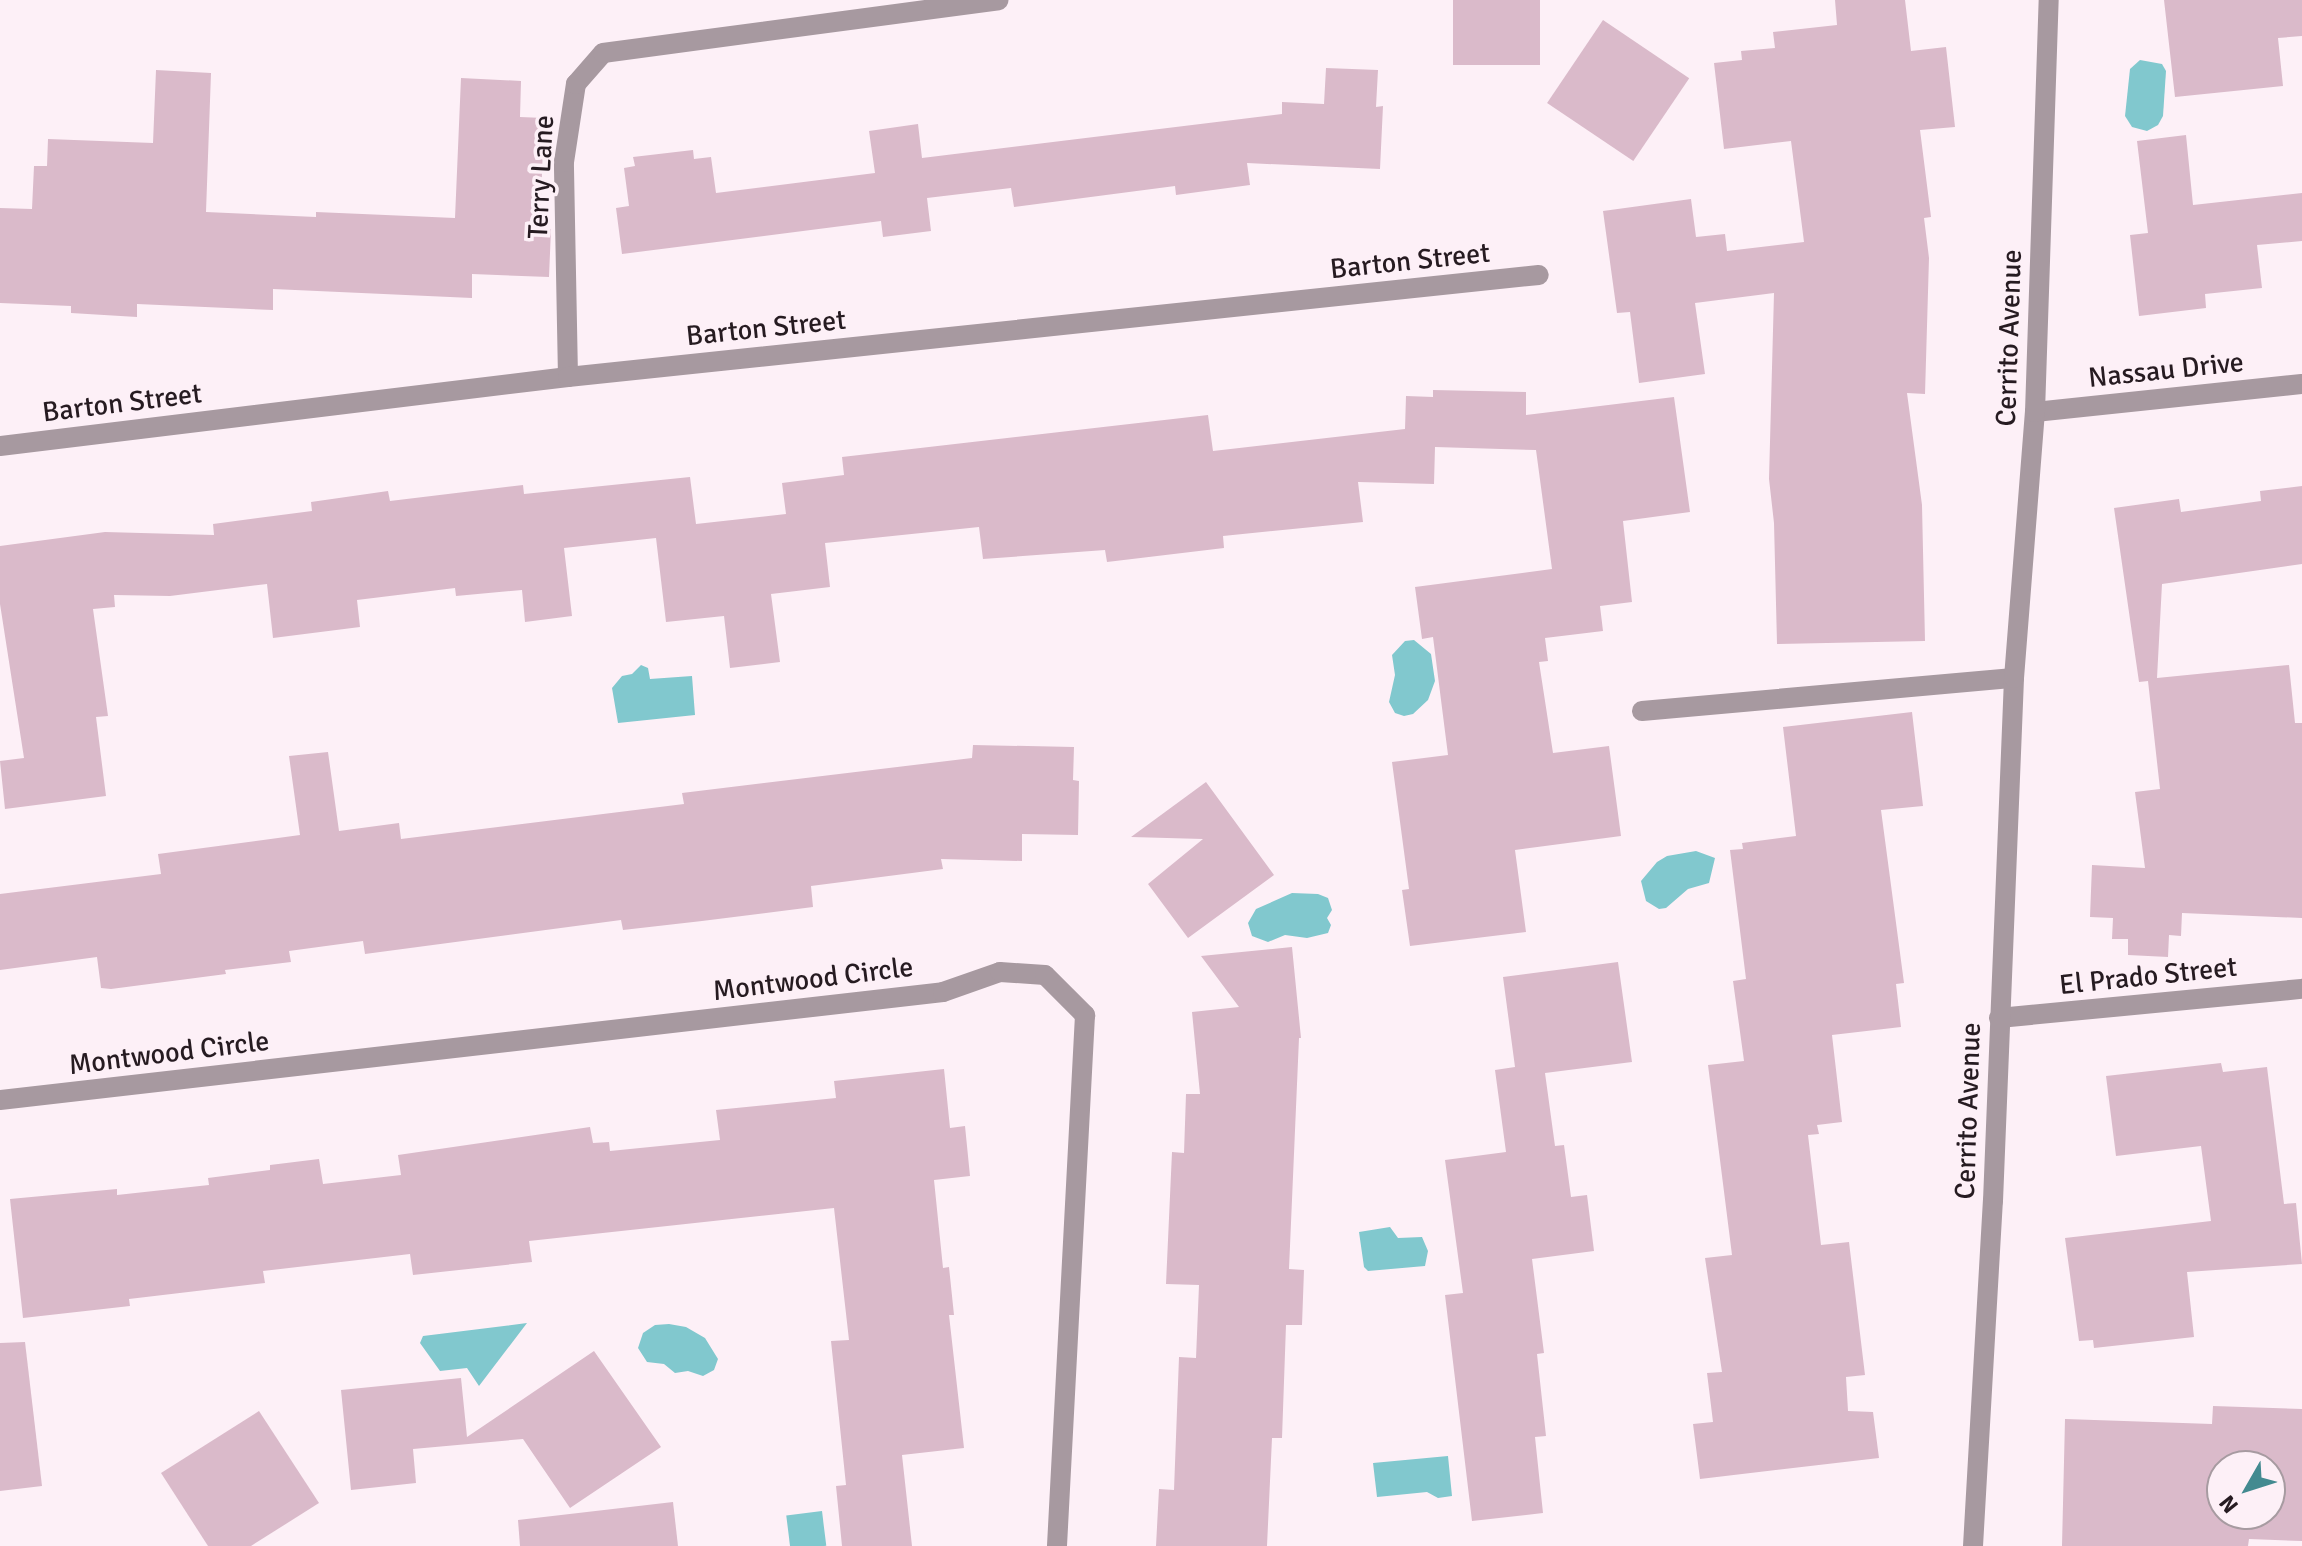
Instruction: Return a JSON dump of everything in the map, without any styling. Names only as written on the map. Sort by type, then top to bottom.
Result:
[{"type":"street","name":"Terry Lane","points":[[568,377],[564,162],[576,84],[603,53],[998,0]]},
{"type":"street","name":"Cerrito Avenue","points":[[1973,1546],[2014,678],[2035,412],[2049,0]]},
{"type":"street","name":"Barton Street","points":[[0,446],[568,377],[1539,275]]},
{"type":"street","name":"Nassau Drive","points":[[2035,412],[2302,384]]},
{"type":"street","points":[[1642,711],[2014,678]]},
{"type":"street","name":"Montwood Circle","points":[[0,1100],[943,992],[1000,972],[1045,975],[1085,1015],[1057,1546]]},
{"type":"street","name":"El Prado Street","points":[[1999,1018],[2302,989]]},
{"type":"water","points":[[2140,60],[2162,64],[2166,71],[2163,116],[2158,125],[2147,131],[2132,127],[2125,116],[2130,69]]},
{"type":"water","points":[[1414,640],[1431,654],[1435,681],[1428,700],[1413,714],[1404,716],[1395,713],[1389,702],[1395,675],[1392,655],[1405,641]]},
{"type":"water","points":[[641,665],[648,668],[650,679],[692,676],[695,715],[618,723],[612,688],[622,676],[632,674]]},
{"type":"water","points":[[1696,851],[1715,858],[1709,883],[1688,889],[1666,908],[1659,909],[1646,901],[1641,881],[1657,862],[1667,856]]},
{"type":"water","points":[[1292,893],[1318,894],[1328,898],[1332,910],[1327,918],[1331,925],[1328,933],[1307,938],[1285,935],[1268,942],[1252,936],[1248,923],[1256,909]]},
{"type":"water","points":[[1390,1227],[1398,1238],[1422,1237],[1428,1251],[1425,1266],[1368,1271],[1364,1267],[1359,1232]]},
{"type":"water","points":[[527,1323],[479,1386],[467,1368],[440,1371],[420,1343],[423,1336]]},
{"type":"water","points":[[655,1325],[686,1327],[705,1338],[718,1359],[714,1370],[703,1376],[688,1371],[675,1373],[664,1364],[647,1362],[638,1348],[643,1333]]},
{"type":"water","points":[[1448,1456],[1452,1496],[1438,1498],[1427,1492],[1377,1497],[1373,1463]]},
{"type":"water","points":[[822,1511],[826,1546],[790,1546],[786,1515]]},
{"type":"building","points":[[1453,0],[1540,0],[1540,65],[1453,65]]},
{"type":"building","points":[[1835,0],[1905,0],[1911,51],[1946,47],[1955,127],[1920,130],[1931,217],[1924,218],[1929,258],[1925,394],[1907,393],[1922,505],[1925,641],[1777,644],[1774,523],[1769,479],[1774,293],[1695,303],[1705,374],[1639,383],[1630,312],[1617,313],[1603,211],[1691,199],[1696,237],[1725,234],[1727,251],[1804,242],[1791,141],[1724,149],[1714,63],[1742,60],[1741,51],[1775,48],[1773,32],[1837,25]]},
{"type":"building","points":[[2164,0],[2302,0],[2302,36],[2278,38],[2283,86],[2175,97]]},
{"type":"building","points":[[1603,20],[1689,78],[1633,161],[1547,103]]},
{"type":"building","points":[[1326,68],[1378,70],[1376,107],[1383,106],[1380,169],[1247,163],[1250,185],[1176,195],[1175,186],[1014,207],[1011,188],[927,198],[931,231],[883,237],[881,221],[622,254],[616,208],[629,206],[624,168],[635,166],[633,157],[693,150],[694,159],[711,157],[716,193],[875,173],[869,131],[918,124],[922,158],[1282,114],[1282,102],[1324,104]]},
{"type":"building","points":[[156,70],[211,73],[206,212],[316,217],[316,212],[455,218],[461,78],[521,81],[520,117],[544,118],[540,228],[551,229],[549,277],[472,274],[472,298],[273,289],[273,310],[137,304],[137,317],[71,313],[71,306],[0,303],[0,208],[32,209],[34,166],[47,166],[48,139],[153,143]]},
{"type":"building","points":[[2186,135],[2193,205],[2302,193],[2302,241],[2257,245],[2262,288],[2205,294],[2206,308],[2139,316],[2130,235],[2148,233],[2137,141]]},
{"type":"building","points":[[1433,390],[1526,392],[1526,415],[1674,397],[1690,512],[1623,521],[1632,602],[1600,606],[1603,631],[1545,638],[1548,661],[1539,662],[1553,753],[1609,746],[1621,836],[1515,850],[1526,932],[1410,946],[1402,890],[1409,889],[1392,762],[1448,755],[1433,637],[1422,639],[1415,587],[1552,569],[1536,450],[1435,447],[1434,484],[1358,482],[1363,522],[1223,536],[1224,548],[1107,562],[1105,550],[983,559],[979,527],[825,543],[830,587],[771,594],[780,662],[730,668],[724,616],[666,622],[656,538],[564,548],[572,616],[525,622],[522,590],[456,596],[455,588],[357,600],[360,627],[273,638],[267,584],[170,596],[114,595],[115,607],[93,609],[108,716],[96,717],[106,796],[5,809],[0,761],[24,758],[0,604],[0,546],[105,532],[214,535],[213,524],[312,511],[311,502],[388,491],[390,501],[523,485],[524,494],[690,477],[696,524],[786,514],[782,483],[844,475],[842,457],[1208,415],[1213,451],[1405,429],[1406,396],[1433,397]]},
{"type":"building","points":[[2302,486],[2302,564],[2162,584],[2157,678],[2289,665],[2295,723],[2302,723],[2302,918],[2182,913],[2181,936],[2169,935],[2168,957],[2128,955],[2128,939],[2112,939],[2113,918],[2090,917],[2092,865],[2145,868],[2135,792],[2160,789],[2148,681],[2139,682],[2114,508],[2179,499],[2181,512],[2261,501],[2260,491]]},
{"type":"building","points":[[1912,712],[1923,806],[1881,810],[1904,983],[1896,984],[1901,1027],[1832,1035],[1842,1122],[1817,1125],[1819,1134],[1808,1135],[1821,1245],[1849,1242],[1865,1375],[1846,1377],[1848,1411],[1873,1412],[1879,1458],[1700,1479],[1693,1424],[1713,1422],[1707,1373],[1722,1372],[1705,1258],[1732,1255],[1708,1065],[1744,1061],[1733,981],[1746,979],[1730,850],[1743,849],[1742,843],[1796,836],[1783,727]]},
{"type":"building","points":[[973,745],[1074,747],[1073,780],[1079,781],[1078,835],[1022,834],[1022,861],[941,859],[943,869],[811,886],[813,907],[702,921],[623,930],[621,920],[365,954],[363,941],[289,951],[291,962],[111,989],[101,988],[97,957],[0,970],[0,894],[161,874],[158,854],[300,835],[289,756],[328,752],[339,831],[399,823],[401,839],[684,804],[682,793],[972,758]]},
{"type":"building","points":[[1206,782],[1274,875],[1188,938],[1148,884],[1203,839],[1131,837]]},
{"type":"building","points":[[1292,947],[1301,1038],[1289,1269],[1304,1270],[1302,1325],[1286,1325],[1282,1438],[1272,1438],[1267,1546],[1156,1546],[1159,1489],[1174,1490],[1179,1357],[1196,1358],[1199,1285],[1166,1284],[1172,1152],[1184,1153],[1186,1094],[1200,1094],[1192,1012],[1239,1007],[1201,956]]},
{"type":"building","points":[[1618,962],[1632,1062],[1545,1073],[1555,1146],[1564,1145],[1571,1197],[1587,1195],[1594,1251],[1532,1259],[1544,1353],[1537,1354],[1546,1436],[1535,1437],[1543,1513],[1472,1521],[1445,1295],[1463,1293],[1445,1160],[1506,1152],[1495,1070],[1515,1067],[1503,977]]},
{"type":"building","points":[[2221,1063],[2223,1072],[2267,1067],[2284,1204],[2296,1203],[2302,1264],[2187,1272],[2194,1337],[2094,1348],[2093,1340],[2079,1341],[2065,1238],[2211,1221],[2201,1146],[2116,1156],[2106,1076]]},
{"type":"building","points":[[944,1069],[950,1128],[965,1126],[970,1176],[934,1180],[943,1268],[949,1267],[954,1315],[949,1315],[964,1448],[902,1455],[912,1546],[842,1546],[836,1486],[846,1485],[831,1341],[849,1340],[834,1208],[529,1241],[532,1262],[413,1275],[410,1254],[263,1271],[265,1283],[129,1299],[130,1306],[23,1318],[10,1199],[117,1189],[117,1195],[209,1185],[208,1178],[270,1170],[270,1165],[319,1159],[323,1184],[401,1175],[398,1155],[590,1127],[593,1143],[609,1142],[610,1151],[720,1140],[716,1110],[836,1098],[834,1081]]},
{"type":"building","points":[[25,1342],[42,1486],[0,1491],[0,1343]]},
{"type":"building","points":[[594,1351],[661,1447],[570,1508],[523,1439],[413,1449],[416,1483],[351,1490],[341,1390],[461,1378],[467,1437]]},
{"type":"building","points":[[2213,1406],[2302,1409],[2302,1541],[2249,1539],[2248,1546],[2062,1546],[2065,1419],[2212,1424]]},
{"type":"building","points":[[259,1411],[319,1503],[251,1546],[208,1546],[161,1473]]},
{"type":"building","points":[[673,1502],[678,1546],[520,1546],[518,1520]]}]
